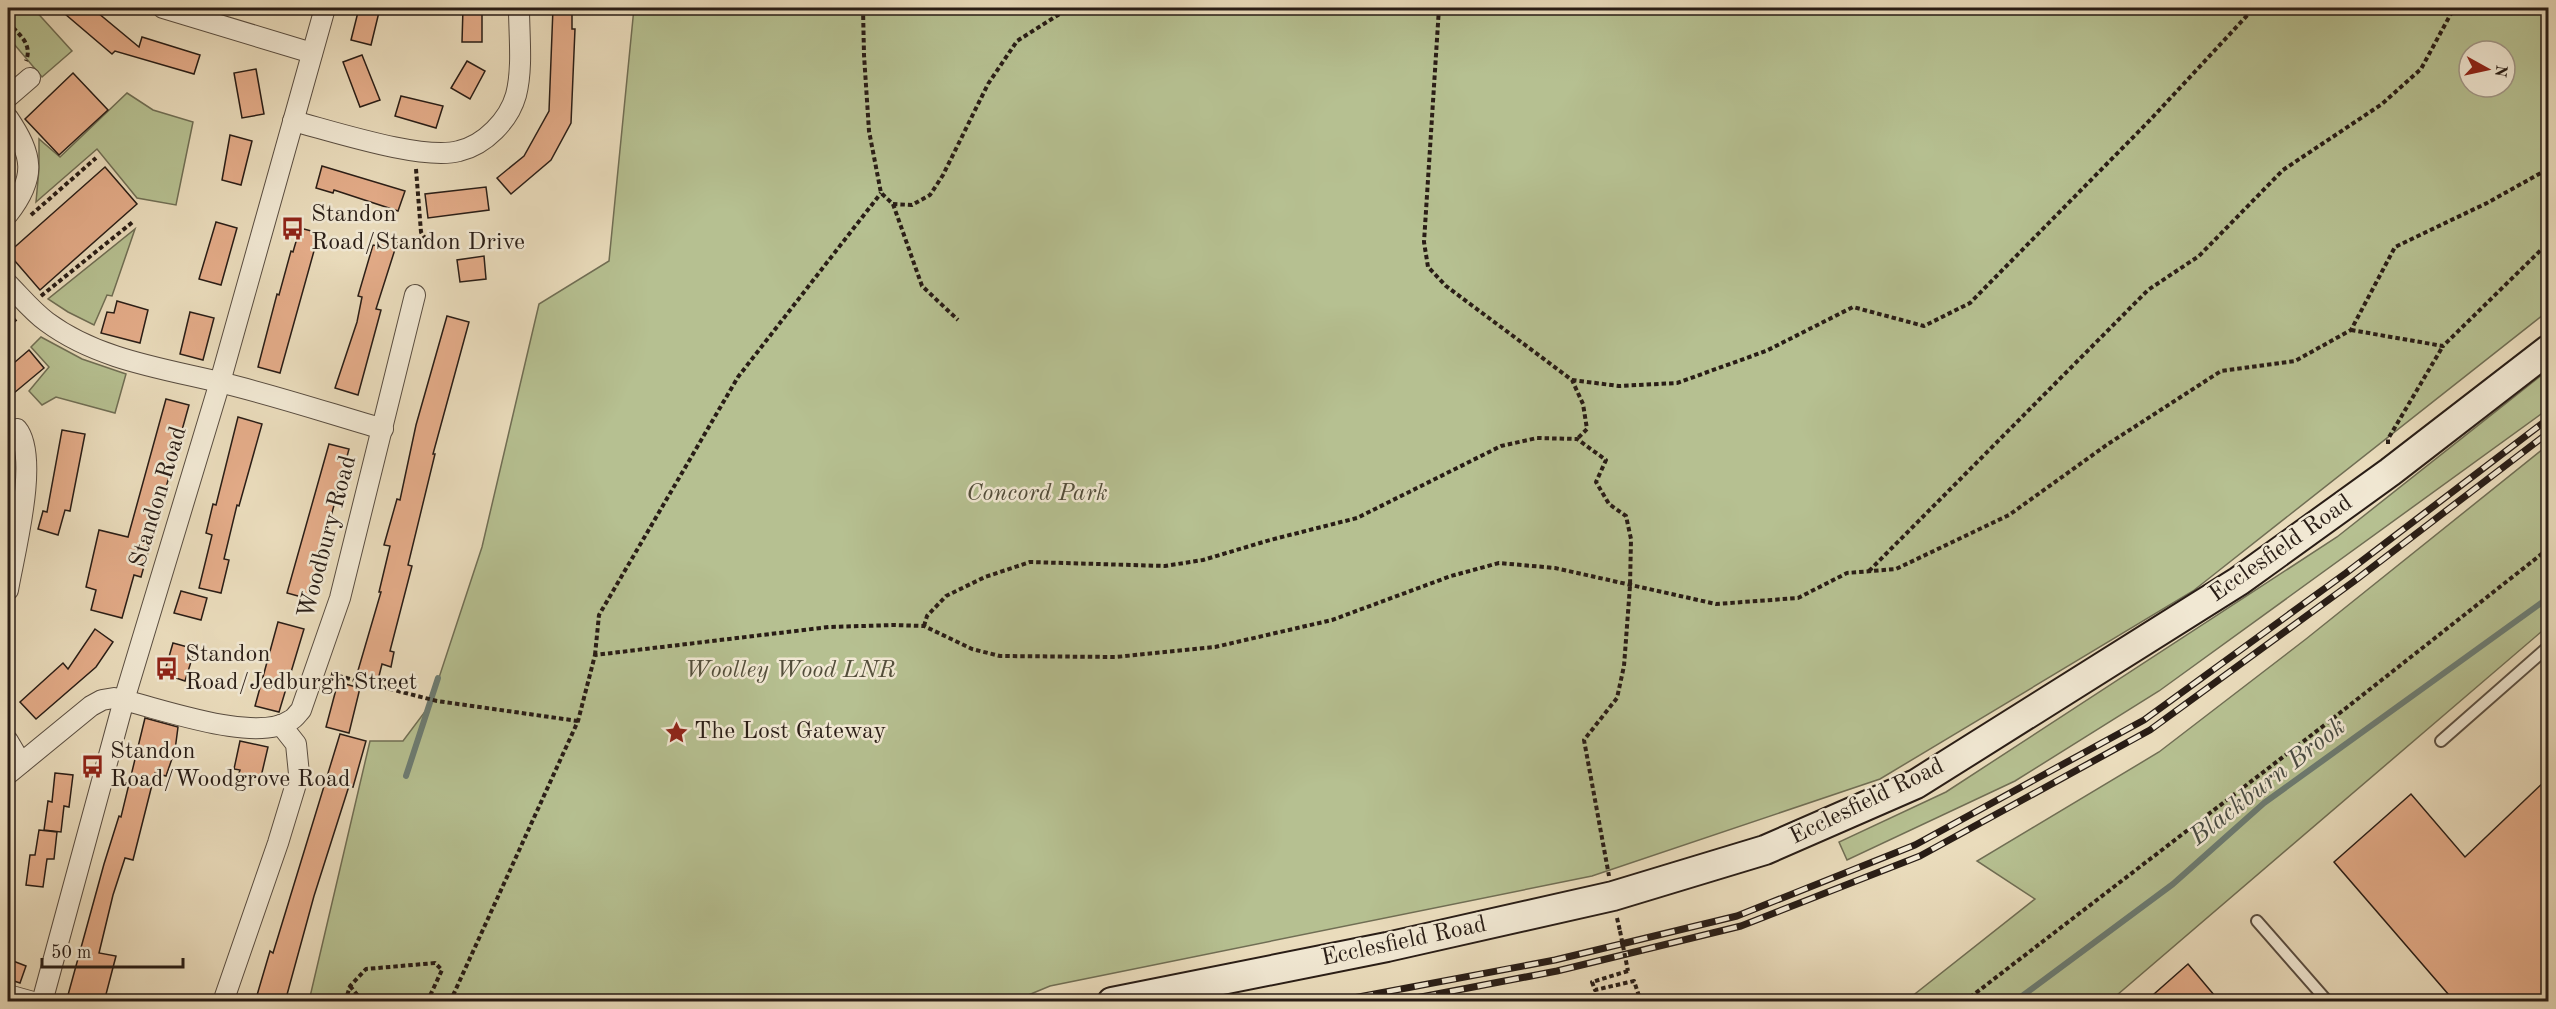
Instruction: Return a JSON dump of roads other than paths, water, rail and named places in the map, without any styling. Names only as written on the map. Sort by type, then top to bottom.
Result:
[{"type":"main road","name":"Ecclesfield Road","points":[[1112,1002],[1387,947],[1613,896],[1765,850],[1916,784],[2239,581],[2390,472],[2548,350]]},
{"type":"street","points":[[163,8],[312,53]]},
{"type":"street","name":"Standon Road","points":[[42,1002],[124,700],[220,382],[325,8]]},
{"type":"street","points":[[292,121],[437,154],[460,151],[489,135],[502,122],[516,93],[519,8]]},
{"type":"street","points":[[8,97],[30,78]]},
{"type":"street","points":[[8,118],[26,147],[28,165],[26,185],[8,214]]},
{"type":"street","name":"Woodbury Road","points":[[8,284],[45,321],[69,336],[109,355],[166,371],[220,382],[383,429],[340,598],[316,670],[300,710],[292,720],[281,725]]},
{"type":"street","points":[[383,429],[414,295]]},
{"type":"street","points":[[8,590],[28,468],[24,437],[18,429]]},
{"type":"street","points":[[8,741],[14,769],[102,699],[124,700],[214,724],[253,728],[281,725],[296,744],[299,774],[278,843],[223,1002]]},
{"type":"street","points":[[8,995],[33,1002]]},
{"type":"lane","points":[[2441,741],[2548,647]]},
{"type":"lane","points":[[2257,921],[2328,1002]]},
{"type":"waterway","name":"Blackburn Brook","points":[[2014,1002],[2173,884],[2264,803],[2548,598]]},
{"type":"waterway","points":[[406,776],[438,678]]},
{"type":"railway","points":[[1332,1002],[1555,960],[1737,916],[1915,845],[2144,720],[2346,573],[2548,419]]},
{"type":"railway","points":[[1395,1002],[1557,971],[1741,926],[1920,856],[2150,730],[2353,582],[2548,433]]},
{"type":"place","name":"Standon Road/Standon Drive","points":[[293,229]]},
{"type":"place","name":"Standon Road/Jedburgh Street","points":[[167,669]]},
{"type":"place","name":"The Lost Gateway","points":[[676,732]]},
{"type":"place","name":"Standon Road/Woodgrove Road","points":[[92,766]]},
{"type":"park label","name":"Concord Park","points":[[1037,494]]},
{"type":"park label","name":"Woolley Wood LNR","points":[[790,671]]}]
